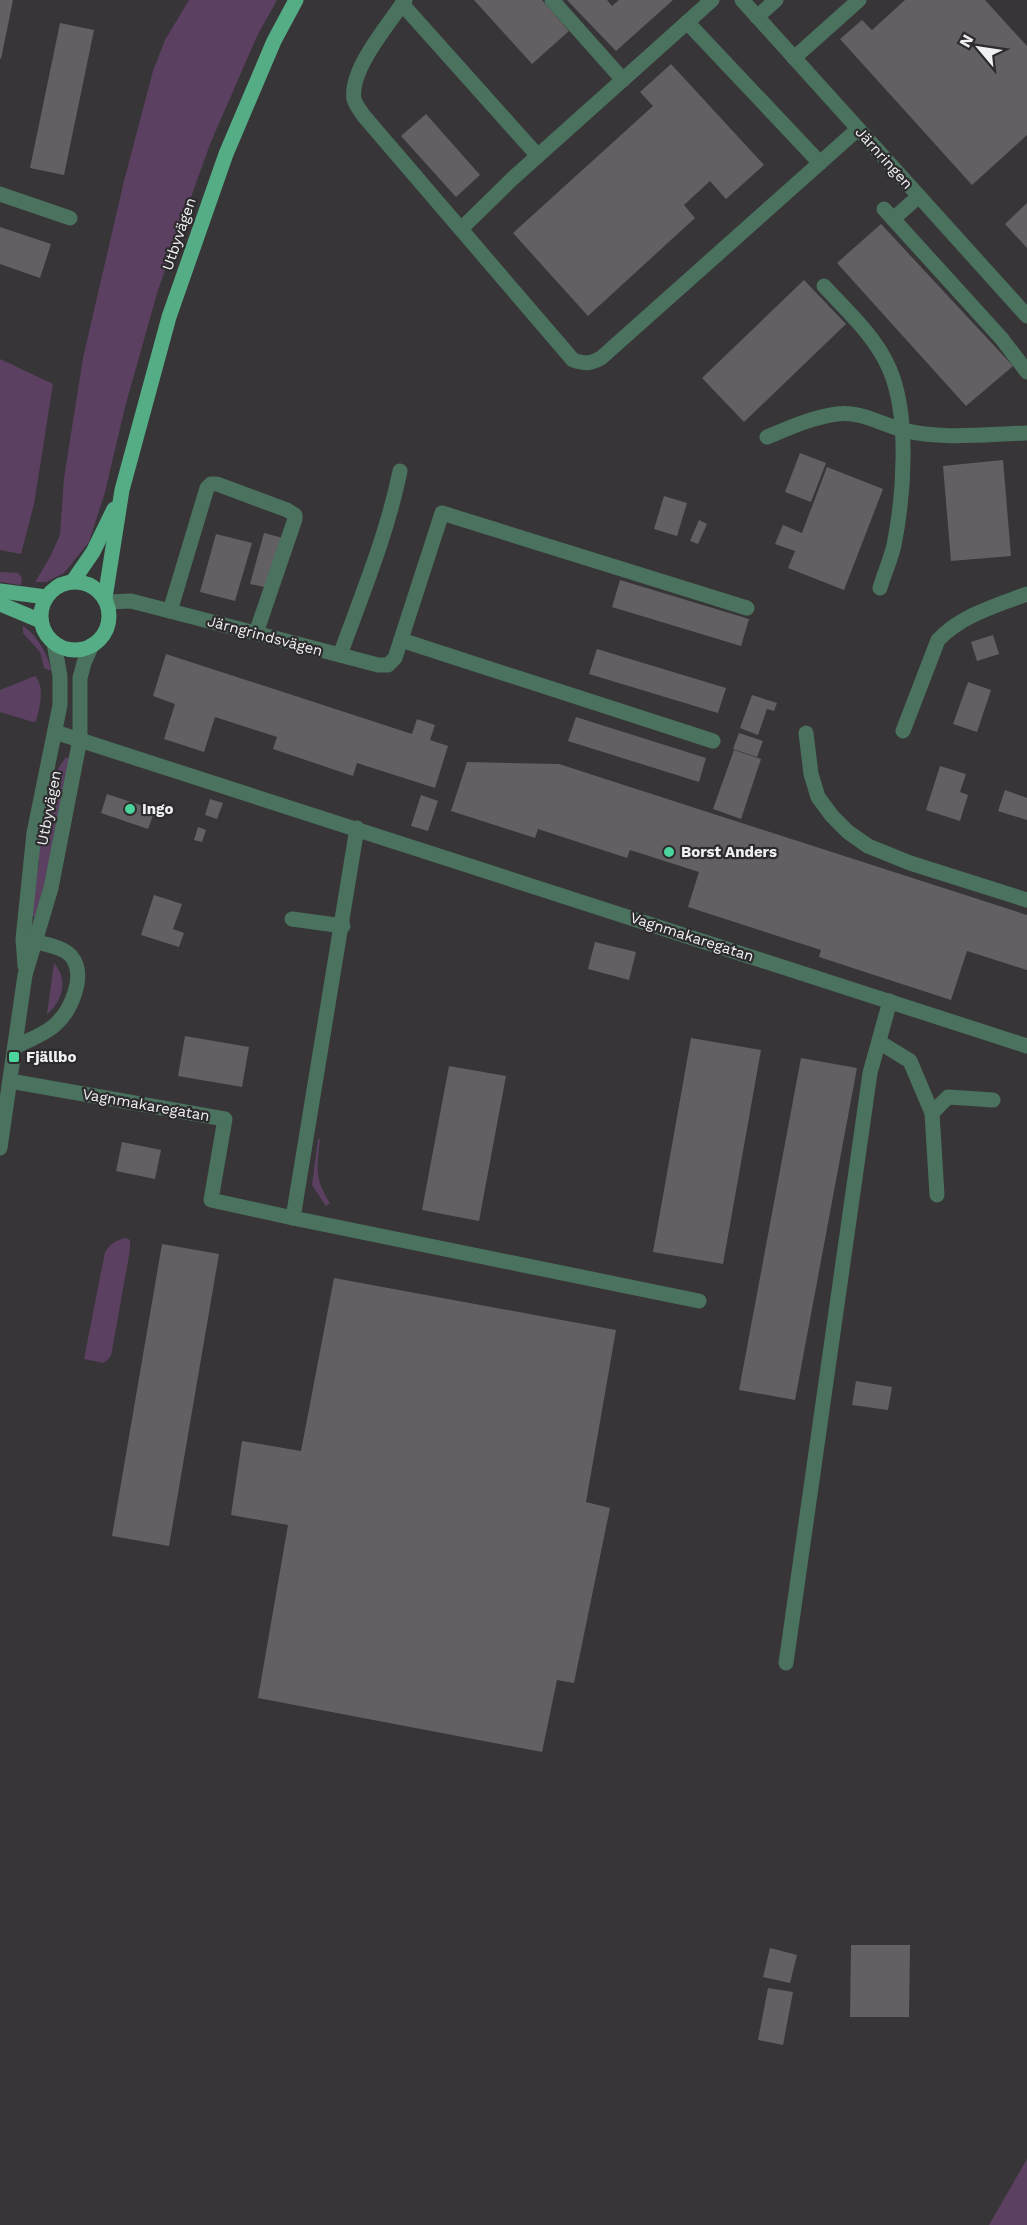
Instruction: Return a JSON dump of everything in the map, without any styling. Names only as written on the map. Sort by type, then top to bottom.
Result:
[{"type":"main road","name":"Utbyvägen","points":[[92,645],[103,636],[110,616],[106,600],[122,490],[169,317],[226,154],[274,41],[296,0]]},
{"type":"main road","name":"Utbyvägen","points":[[46,597],[55,587],[73,581],[93,552],[122,490]]},
{"type":"main road","points":[[73,581],[89,584],[106,600]]},
{"type":"main road","points":[[0,591],[46,597],[41,608],[41,621],[0,604]]},
{"type":"main road","name":"Utbyvägen","points":[[41,621],[46,633],[54,643]]},
{"type":"main road","points":[[54,643],[73,650],[92,645]]},
{"type":"street","points":[[552,0],[622,80]]},
{"type":"street","points":[[461,229],[538,156],[712,0]]},
{"type":"street","name":"Järnringen","points":[[742,0],[1027,316]]},
{"type":"street","points":[[757,17],[776,0]]},
{"type":"street","points":[[794,58],[859,0]]},
{"type":"street","points":[[538,156],[404,2],[360,68],[354,85],[354,100],[363,115],[573,360],[584,364],[593,363],[601,358],[858,129]]},
{"type":"street","points":[[687,22],[820,164]]},
{"type":"street","points":[[0,194],[70,218]]},
{"type":"street","points":[[918,196],[888,214],[1002,339],[1027,372]]},
{"type":"street","points":[[824,286],[868,333],[889,368],[896,386],[903,430],[896,526],[893,546],[880,588]]},
{"type":"street","points":[[767,437],[816,418],[837,414],[858,414],[903,430],[940,435],[1027,433]]},
{"type":"street","name":"Järngrindsvägen","points":[[106,600],[131,601],[340,655],[382,544],[400,471]]},
{"type":"street","points":[[170,611],[207,488],[211,484],[217,484],[295,515],[256,633]]},
{"type":"street","points":[[340,655],[378,665],[388,665],[395,658],[442,513],[747,608]]},
{"type":"street","points":[[903,731],[938,640],[948,629],[963,619],[1027,594]]},
{"type":"street","points":[[401,640],[713,741]]},
{"type":"street","name":"Utbyvägen","points":[[0,1148],[29,941],[34,833],[60,705],[60,676],[54,643]]},
{"type":"street","name":"Utbyvägen","points":[[29,941],[51,888],[80,739],[80,678],[92,645]]},
{"type":"street","name":"Vagnmakaregatan","points":[[55,732],[1027,1046]]},
{"type":"street","points":[[806,733],[811,774],[818,797],[848,832],[868,846],[910,863],[1027,900]]},
{"type":"street","points":[[293,1218],[343,926],[357,828]]},
{"type":"street","points":[[292,919],[343,926]]},
{"type":"street","points":[[15,1047],[56,1025],[76,990],[75,965],[70,956],[60,949],[29,941]]},
{"type":"street","points":[[786,1663],[870,1073],[890,1001]]},
{"type":"street","points":[[879,1042],[910,1061],[932,1113],[937,1195]]},
{"type":"street","name":"Vagnmakaregatan","points":[[10,1081],[225,1119],[211,1200],[699,1301]]},
{"type":"street","points":[[932,1113],[948,1097],[993,1100]]},
{"type":"shaded area","points":[[189,0],[277,0],[258,34],[210,144],[158,290],[125,407],[105,492],[89,542],[64,573],[46,582],[35,582],[60,535],[64,478],[83,358],[124,181],[153,71],[165,40]]},
{"type":"shaded area","points":[[0,359],[53,384],[34,504],[21,554],[0,550]]},
{"type":"shaded area","points":[[0,572],[18,573],[22,578],[21,585],[0,582]]},
{"type":"shaded area","points":[[23,626],[42,646],[51,671],[44,668],[40,652],[23,633]]},
{"type":"shaded area","points":[[35,676],[41,691],[36,721],[0,712],[0,690]]},
{"type":"shaded area","points":[[66,757],[69,758],[52,857],[36,917],[30,916],[39,862],[38,847],[48,790],[55,773]]},
{"type":"shaded area","points":[[54,963],[61,976],[62,990],[57,1003],[47,1014]]},
{"type":"shaded area","points":[[318,1139],[320,1139],[319,1180],[330,1203],[326,1206],[312,1185]]},
{"type":"shaded area","points":[[126,1238],[130,1240],[130,1250],[111,1356],[104,1363],[84,1359],[105,1252],[114,1243]]},
{"type":"shaded area","points":[[1027,2159],[1027,2225],[989,2225]]},
{"type":"building","points":[[0,0],[13,0],[1,59],[0,58]]},
{"type":"building","points":[[474,0],[542,0],[569,31],[532,64]]},
{"type":"building","points":[[567,0],[607,0],[612,6],[619,0],[673,0],[616,51]]},
{"type":"building","points":[[905,0],[985,0],[1027,46],[1027,135],[972,185],[840,39],[862,20],[872,30]]},
{"type":"building","points":[[60,23],[94,30],[64,175],[30,168]]},
{"type":"building","points":[[671,64],[764,165],[726,199],[710,181],[684,205],[695,218],[588,316],[513,233],[653,106],[640,92]]},
{"type":"building","points":[[426,114],[480,175],[456,197],[401,136]]},
{"type":"building","points":[[1027,203],[1027,248],[1005,224]]},
{"type":"building","points":[[881,224],[1013,366],[966,406],[837,263]]},
{"type":"building","points":[[0,227],[51,244],[40,278],[0,264]]},
{"type":"building","points":[[804,280],[846,324],[744,422],[702,378]]},
{"type":"building","points":[[800,453],[826,463],[811,502],[785,492]]},
{"type":"building","points":[[1003,460],[1011,556],[951,561],[943,466]]},
{"type":"building","points":[[827,467],[883,489],[844,590],[788,568],[795,551],[775,544],[783,525],[802,533]]},
{"type":"building","points":[[664,496],[687,503],[677,536],[654,529]]},
{"type":"building","points":[[699,520],[707,524],[698,544],[690,541]]},
{"type":"building","points":[[264,533],[283,538],[269,588],[250,584]]},
{"type":"building","points":[[216,534],[252,543],[235,601],[200,592]]},
{"type":"building","points":[[620,580],[749,619],[741,646],[612,607]]},
{"type":"building","points":[[993,635],[999,654],[977,661],[971,642]]},
{"type":"building","points":[[597,649],[726,688],[718,713],[589,674]]},
{"type":"building","points":[[166,654],[412,734],[417,719],[435,725],[430,740],[448,746],[435,788],[357,763],[353,776],[273,749],[277,737],[215,717],[204,752],[164,739],[175,704],[153,696]]},
{"type":"building","points":[[968,682],[991,690],[977,732],[953,724]]},
{"type":"building","points":[[752,695],[777,703],[774,711],[767,709],[758,735],[740,728]]},
{"type":"building","points":[[576,717],[706,758],[699,782],[568,741]]},
{"type":"building","points":[[739,733],[763,741],[757,757],[733,749]]},
{"type":"building","points":[[734,750],[761,759],[741,819],[713,809]]},
{"type":"building","points":[[467,762],[559,764],[1027,915],[1027,970],[967,951],[951,1000],[819,957],[821,950],[688,907],[699,872],[630,850],[627,858],[538,829],[535,838],[451,811]]},
{"type":"building","points":[[940,766],[966,774],[960,792],[968,795],[960,821],[926,810]]},
{"type":"building","points":[[1005,790],[1027,798],[1027,820],[998,811]]},
{"type":"building","points":[[107,794],[155,810],[148,829],[101,813]]},
{"type":"building","points":[[421,795],[438,801],[428,831],[411,826]]},
{"type":"building","points":[[210,799],[223,803],[217,819],[205,815]]},
{"type":"building","points":[[198,827],[206,830],[202,842],[194,840]]},
{"type":"building","points":[[154,895],[182,904],[173,929],[184,933],[179,947],[141,935]]},
{"type":"building","points":[[595,942],[636,952],[629,980],[588,969]]},
{"type":"building","points":[[185,1036],[249,1047],[242,1087],[178,1076]]},
{"type":"building","points":[[691,1038],[761,1050],[723,1264],[653,1252]]},
{"type":"building","points":[[801,1058],[857,1068],[795,1400],[739,1390]]},
{"type":"building","points":[[449,1066],[506,1076],[479,1221],[422,1210]]},
{"type":"building","points":[[122,1142],[161,1150],[155,1179],[116,1171]]},
{"type":"building","points":[[162,1244],[219,1254],[169,1546],[112,1536]]},
{"type":"building","points":[[334,1278],[616,1330],[586,1502],[610,1508],[574,1683],[557,1680],[542,1752],[258,1698],[288,1525],[231,1515],[242,1441],[301,1451]]},
{"type":"building","points":[[856,1381],[892,1387],[888,1410],[852,1405]]},
{"type":"building","points":[[851,1945],[910,1945],[909,2017],[850,2017]]},
{"type":"building","points":[[770,1948],[797,1955],[790,1983],[763,1977]]},
{"type":"building","points":[[768,1988],[793,1992],[783,2045],[758,2040]]},
{"type":"place","name":"Ingo","points":[[130,809]]},
{"type":"place","name":"Borst Anders","points":[[669,852]]},
{"type":"place","name":"Fjällbo","points":[[14,1057]]}]
